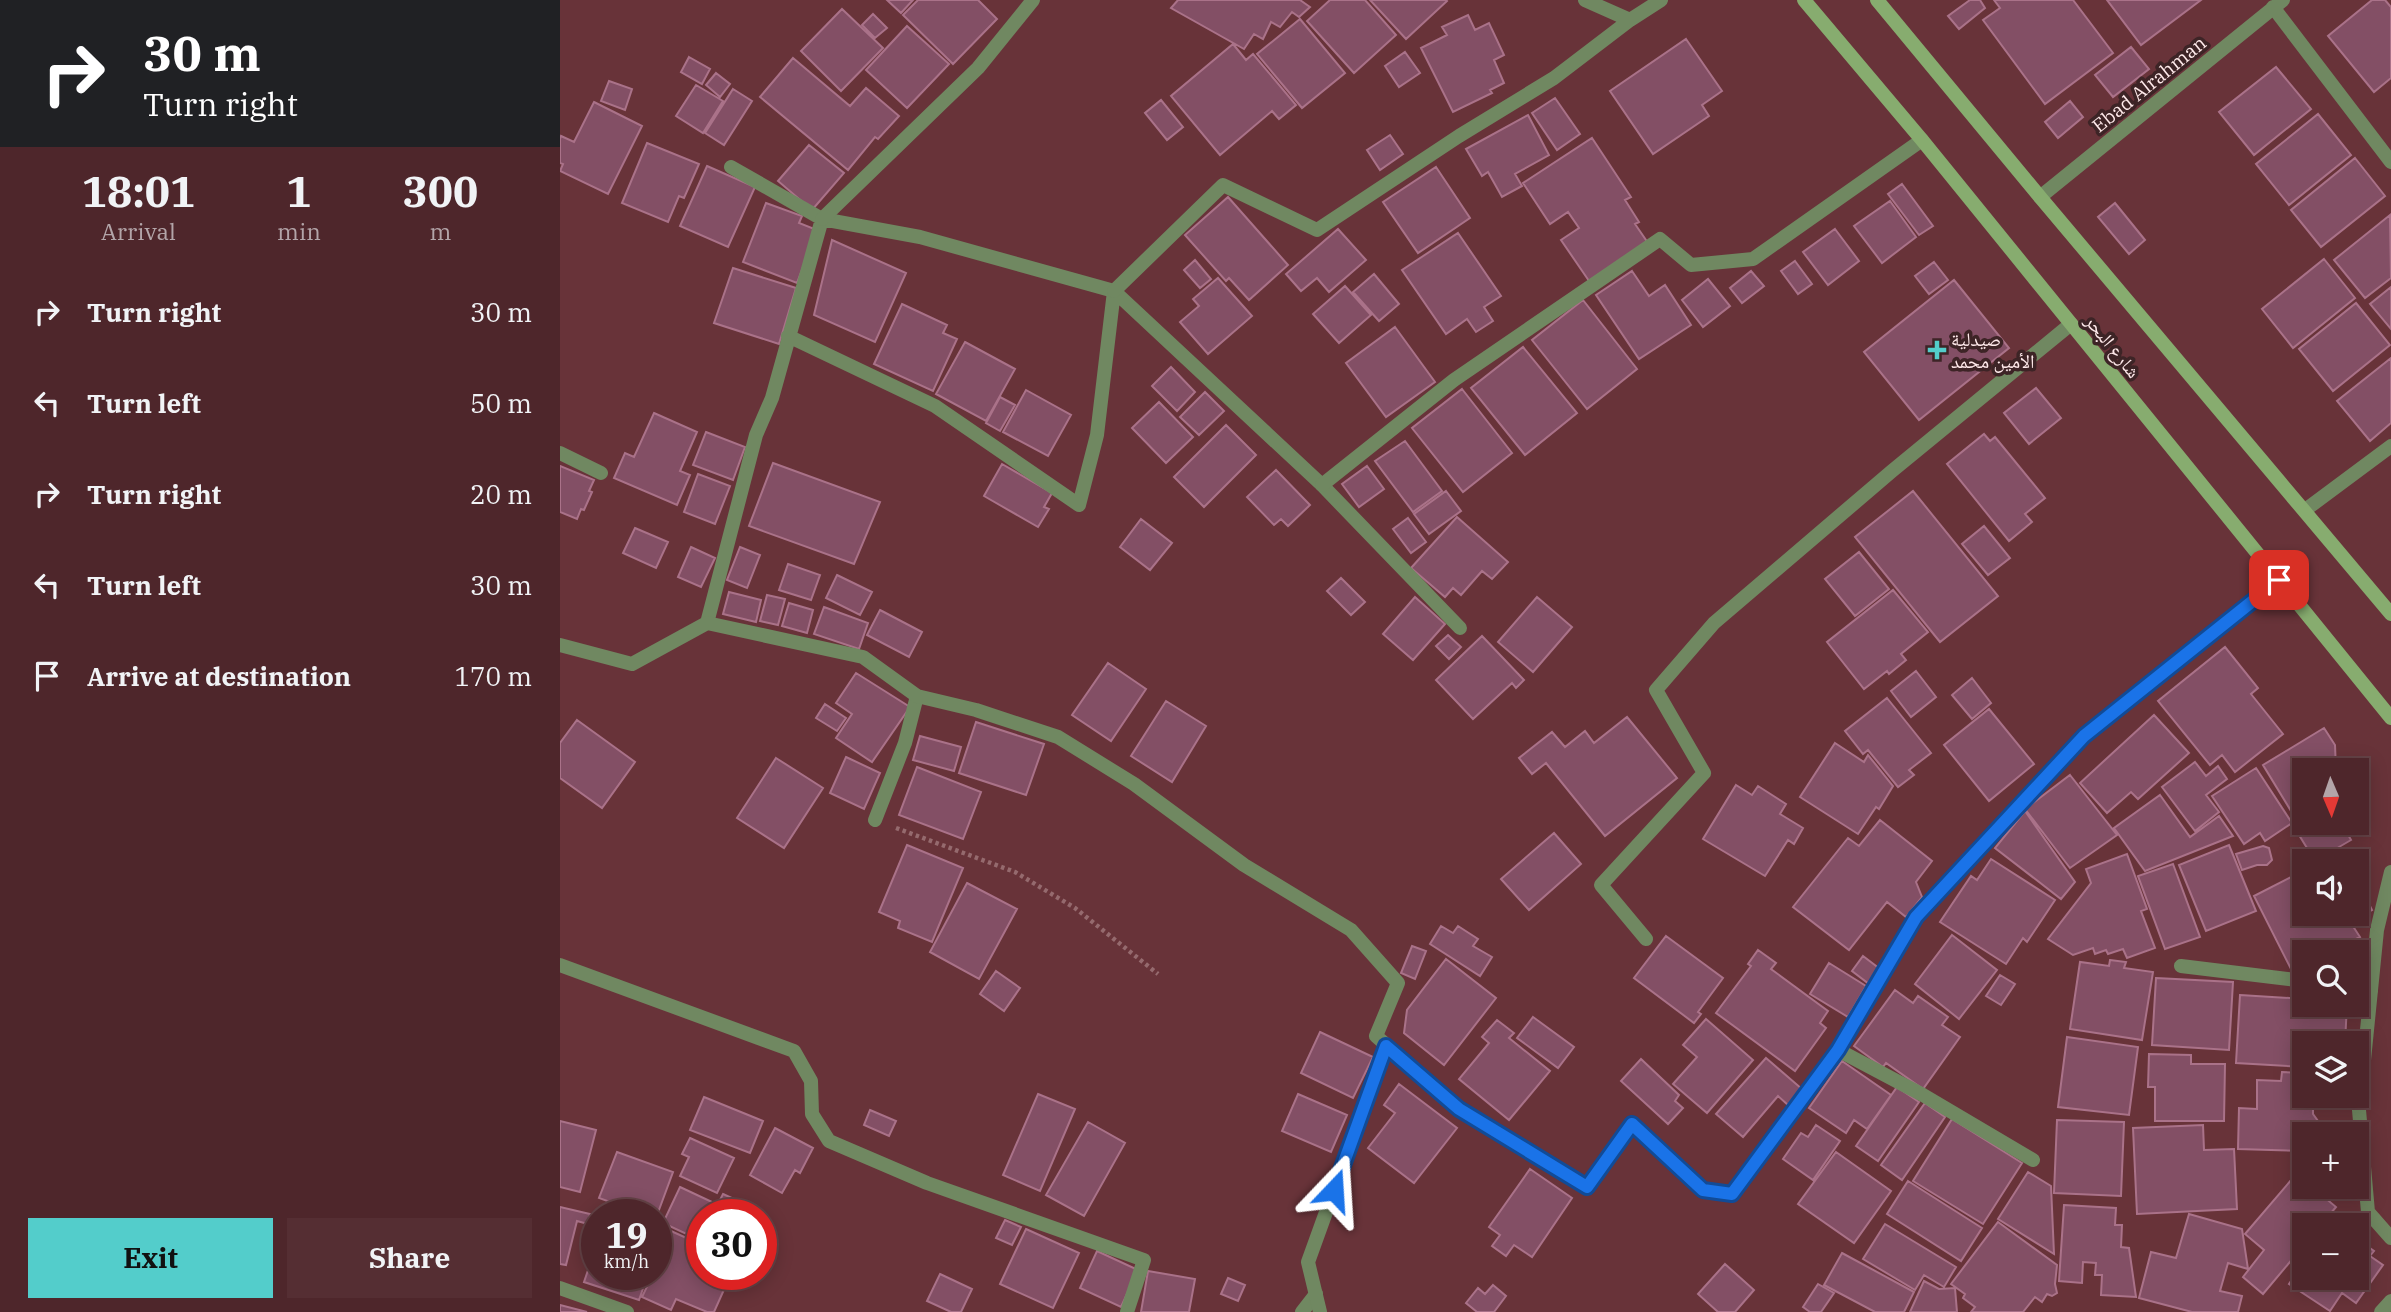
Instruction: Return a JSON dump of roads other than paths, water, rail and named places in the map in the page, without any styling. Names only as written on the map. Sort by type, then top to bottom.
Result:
[{"type":"main road","name":"شارع البحر","points":[[1804,0],[1922,140],[2391,718]]},
{"type":"main road","name":"شارع البحر","points":[[1877,0],[2391,614]]},
{"type":"street","points":[[707,623],[756,435],[772,398],[822,219],[978,68],[1033,0]]},
{"type":"street","points":[[1585,0],[1630,20]]},
{"type":"street","points":[[788,336],[935,406],[1079,505],[1097,435],[1114,291],[1223,185],[1317,230],[1459,136],[1554,78],[1661,0]]},
{"type":"street","points":[[2278,4],[2391,162]]},
{"type":"street","name":"Ebad Alrahman","points":[[2040,197],[2278,4]]},
{"type":"street","points":[[1322,485],[1454,380],[1660,239],[1691,265],[1753,259],[1922,140]]},
{"type":"street","points":[[731,167],[822,219],[920,237],[1114,291],[1322,485],[1460,628]]},
{"type":"street","points":[[1646,939],[1601,885],[1704,773],[1656,690],[1714,623],[1892,471],[2071,324]]},
{"type":"street","points":[[2305,510],[2391,446]]},
{"type":"street","points":[[560,453],[601,473]]},
{"type":"street","points":[[560,645],[632,664],[707,623],[863,657],[917,696],[976,710],[1058,737],[1134,784],[1244,865],[1351,930],[1398,983],[1376,1036],[1459,1109],[1587,1187],[1632,1124],[1703,1190],[1732,1194],[1838,1050],[1916,917],[2084,736],[2279,580]]},
{"type":"street","points":[[875,820],[905,744],[917,696]]},
{"type":"street","points":[[2369,966],[2391,872]]},
{"type":"street","points":[[560,965],[794,1051],[811,1081],[812,1114],[829,1141],[927,1183],[1144,1260],[1127,1312]]},
{"type":"street","points":[[2181,966],[2292,979]]},
{"type":"street","points":[[2363,1017],[2359,1110],[2368,1212],[2391,1238]]},
{"type":"street","points":[[1321,1312],[1308,1262],[1386,1046]]},
{"type":"street","points":[[1838,1050],[1923,1095],[2033,1160]]},
{"type":"street","points":[[560,1288],[627,1312]]},
{"type":"street","points":[[1302,1312],[1316,1294]]},
{"type":"street","points":[[2381,1312],[2391,1301]]},
{"type":"place","name":"صيدلية الأمين محمد","points":[[1937,350]]}]
